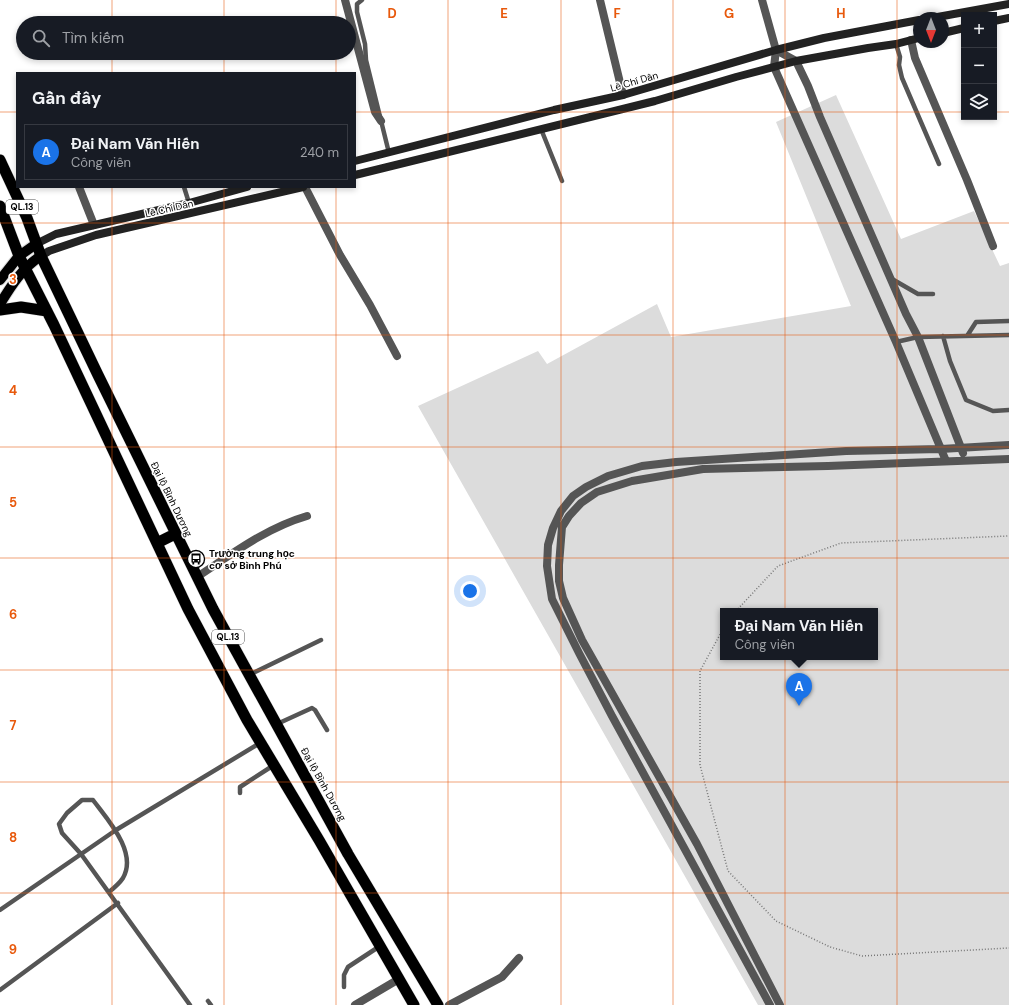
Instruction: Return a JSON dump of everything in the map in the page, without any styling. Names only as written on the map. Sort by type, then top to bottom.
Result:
[{"type":"highway","name":"Đại lộ Bình Dương","points":[[0,160],[14,187],[41,256],[197,577],[348,854],[438,1005]]},
{"type":"highway","name":"QL.13","points":[[0,206],[19,256],[47,311],[188,609],[247,720],[414,1005]]},
{"type":"highway","points":[[0,310],[20,307],[47,311]]},
{"type":"highway","points":[[157,543],[175,534]]},
{"type":"main road","points":[[949,15],[1009,4]]},
{"type":"main road","points":[[997,20],[1009,18]]},
{"type":"main road","name":"Lê Chí Dân","points":[[356,161],[554,110],[623,95],[776,50],[824,38],[913,21]]},
{"type":"main road","points":[[949,32],[961,29]]},
{"type":"main road","points":[[356,175],[655,101],[796,61],[896,44],[913,40]]},
{"type":"main road","name":"Lê Chí Dân","points":[[36,244],[56,234],[188,203],[243,188]]},
{"type":"main road","name":"Lê Chí Dân","points":[[41,256],[49,251],[96,235],[300,188]]},
{"type":"main road","points":[[0,280],[19,256],[36,244]]},
{"type":"main road","points":[[0,304],[12,285],[26,268],[41,256]]},
{"type":"street","points":[[344,0],[348,16]]},
{"type":"street","points":[[600,0],[623,95]]},
{"type":"street","points":[[762,0],[776,50],[774,67],[896,342],[946,461]]},
{"type":"street","points":[[356,43],[375,112],[380,121]]},
{"type":"street","points":[[915,48],[915,58],[967,180],[993,246]]},
{"type":"street","points":[[776,50],[796,61],[808,86],[820,117],[906,314],[918,338],[966,460]]},
{"type":"street","points":[[79,188],[94,225]]},
{"type":"street","points":[[305,188],[340,255],[370,305],[397,356]]},
{"type":"street","points":[[770,1005],[608,709],[552,599],[547,566],[548,545],[553,528],[561,511],[573,496],[586,487],[608,476],[642,466],[676,462],[846,451],[941,449],[1009,445]]},
{"type":"street","points":[[780,1005],[697,844],[582,640],[563,598],[560,582],[559,565],[562,527],[569,516],[581,503],[597,492],[632,481],[704,469],[1009,459]]},
{"type":"street","points":[[197,577],[256,538],[288,521],[307,516]]},
{"type":"street","points":[[449,1005],[502,977],[519,958]]},
{"type":"street","points":[[355,1005],[399,980]]},
{"type":"lane","points":[[362,0],[357,4],[357,12],[365,44],[366,60],[389,153]]},
{"type":"lane","points":[[896,44],[900,57],[899,65],[902,78],[940,164]]},
{"type":"lane","points":[[541,129],[562,181]]},
{"type":"lane","points":[[184,188],[188,203]]},
{"type":"lane","points":[[892,279],[918,294],[933,294]]},
{"type":"lane","points":[[967,336],[976,322],[1009,322]]},
{"type":"lane","points":[[896,342],[943,336],[1009,336]]},
{"type":"lane","points":[[943,336],[950,361],[966,400],[993,411],[1009,410]]},
{"type":"lane","points":[[250,674],[321,640]]},
{"type":"lane","points":[[277,724],[312,708],[315,710],[326,730]]},
{"type":"lane","points":[[0,910],[116,830],[260,742]]},
{"type":"lane","points":[[240,793],[240,787],[274,765]]},
{"type":"lane","points":[[109,892],[118,885],[123,877],[126,864],[121,838],[93,800],[82,800],[67,813],[59,824],[62,833],[81,854],[109,892],[118,903],[190,1005]]},
{"type":"lane","points":[[0,990],[118,903]]},
{"type":"lane","points":[[344,986],[344,975],[348,967],[380,946]]},
{"type":"path","points":[[739,608],[778,566],[841,543],[1009,536]]},
{"type":"path","points":[[720,634],[700,671],[700,765],[728,871],[776,921],[830,947],[862,956],[1009,948]]},
{"type":"shaded area","points":[[836,95],[901,239],[974,211],[1000,266],[1009,263],[1009,1005],[758,1005],[418,406],[538,351],[547,364],[657,304],[671,337],[851,306],[776,122]]},
{"type":"place","name":"Trường trung học cơ sở Bình Phú","points":[[196,559]]},
{"type":"place","name":"Đại Nam Văn Hiến","points":[[799,706]]}]
